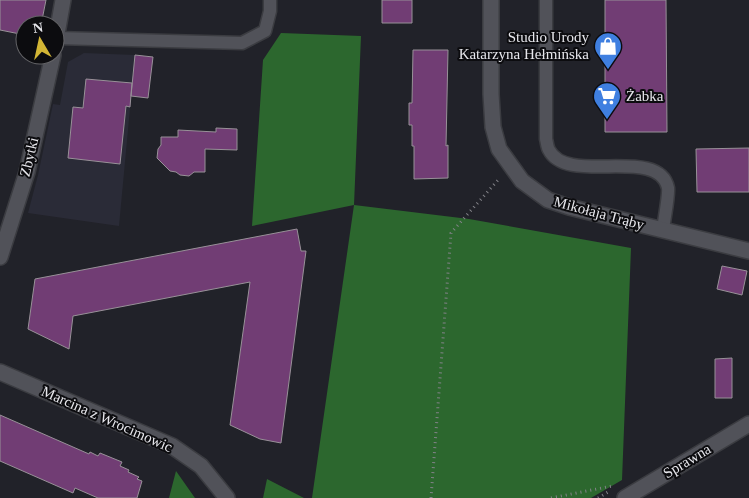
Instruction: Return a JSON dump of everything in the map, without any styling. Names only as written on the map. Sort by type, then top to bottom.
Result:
[{"type":"street","points":[[60,15],[63,0]]},
{"type":"street","name":"Mikołaja Trąby","points":[[491,0],[490,57],[493,127],[499,149],[522,181],[548,200],[569,207],[749,251]]},
{"type":"street","name":"Zbytki","points":[[0,257],[27,172],[51,65]]},
{"type":"street","name":"Marcina z Wrocimowic","points":[[0,372],[166,444],[201,466],[227,498]]},
{"type":"street","name":"Sprawna","points":[[623,491],[749,424]]},
{"type":"lane","points":[[65,42],[242,43],[265,31],[270,10],[270,0]]},
{"type":"lane","points":[[546,0],[546,138],[549,150],[557,158],[573,165],[648,168],[662,174],[668,188],[663,230]]},
{"type":"path","points":[[431,498],[451,233],[510,166]]},
{"type":"path","points":[[551,498],[623,491]]},
{"type":"shaded area","points":[[84,53],[135,55],[119,226],[28,213],[53,104],[60,105],[68,62]]},
{"type":"green space","points":[[281,33],[361,36],[354,205],[252,226],[263,60]]},
{"type":"green space","points":[[354,205],[469,219],[631,248],[622,480],[591,498],[312,498]]},
{"type":"green space","points":[[176,471],[195,498],[169,498]]},
{"type":"green space","points":[[267,479],[304,498],[263,498]]},
{"type":"building","points":[[0,0],[46,0],[43,15],[15,15],[15,33],[0,30]]},
{"type":"building","points":[[382,0],[412,0],[412,23],[382,23]]},
{"type":"building","points":[[605,0],[666,0],[667,132],[605,132]]},
{"type":"building","points":[[413,50],[448,50],[446,146],[448,145],[448,178],[414,179],[414,146],[412,146],[412,125],[409,125],[409,103],[412,103]]},
{"type":"building","points":[[135,55],[153,57],[148,98],[131,96]]},
{"type":"building","points":[[86,79],[132,83],[130,107],[126,106],[120,164],[68,158],[73,107],[83,108]]},
{"type":"building","points":[[216,128],[237,129],[237,150],[205,149],[205,172],[194,172],[189,176],[180,175],[170,171],[157,158],[161,137],[178,137],[178,130],[216,132]]},
{"type":"building","points":[[749,148],[749,192],[697,192],[696,149]]},
{"type":"building","points":[[297,229],[301,251],[306,251],[281,443],[260,439],[230,425],[250,282],[73,316],[69,349],[28,329],[35,279]]},
{"type":"building","points":[[722,266],[747,271],[742,295],[717,289]]},
{"type":"building","points":[[732,358],[732,398],[715,398],[715,359]]},
{"type":"building","points":[[0,415],[89,454],[90,452],[98,456],[100,453],[122,462],[120,466],[129,470],[128,472],[139,477],[137,479],[142,481],[137,498],[98,498],[75,488],[73,493],[0,461]]},
{"type":"place","name":"Studio Urody Katarzyna Hełmińska","points":[[608,70]]},
{"type":"place","name":"Żabka","points":[[607,120]]}]
